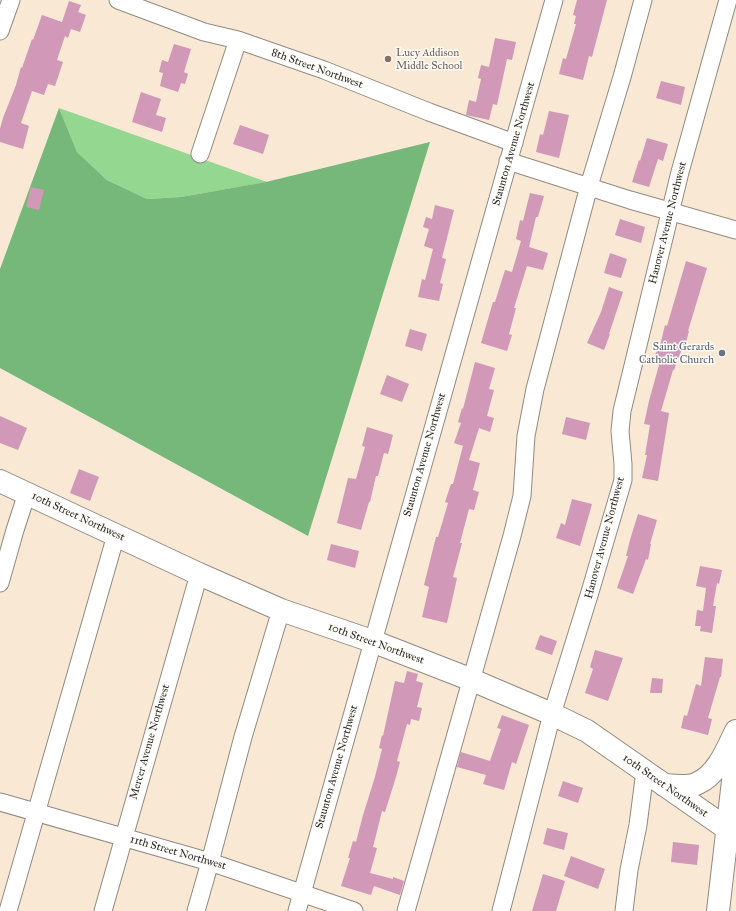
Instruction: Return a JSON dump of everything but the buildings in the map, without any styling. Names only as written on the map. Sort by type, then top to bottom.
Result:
[{"type":"main road","name":"10th Street Northwest","points":[[0,480],[116,536],[281,610],[372,642],[472,680],[552,714],[587,731],[732,832]]},
{"type":"main road","points":[[664,785],[683,786],[698,784],[711,774],[723,758],[736,731]]},
{"type":"main road","points":[[718,906],[732,832],[736,755]]},
{"type":"main road","points":[[718,906],[730,881],[736,875]]},
{"type":"street","points":[[0,31],[11,0]]},
{"type":"street","name":"8th Street Northwest","points":[[118,0],[160,17],[213,35],[238,40],[324,70],[429,112],[514,143]]},
{"type":"street","name":"Staunton Avenue Northwest","points":[[297,911],[554,0]]},
{"type":"street","points":[[406,911],[512,536],[522,496],[526,436],[535,389],[589,186],[643,0]]},
{"type":"street","name":"Hanover Avenue Northwest","points":[[500,911],[552,714],[623,480],[620,431],[622,411],[670,211],[728,0]]},
{"type":"street","points":[[200,154],[238,40]]},
{"type":"street","points":[[508,161],[736,230]]},
{"type":"street","points":[[0,583],[27,493]]},
{"type":"street","points":[[8,911],[116,536]]},
{"type":"street","name":"Mercer Avenue Northwest","points":[[103,911],[199,574]]},
{"type":"street","points":[[196,911],[243,737],[281,610]]},
{"type":"street","points":[[624,911],[628,870],[638,825],[645,772]]},
{"type":"street","name":"11th Street Northwest","points":[[0,802],[210,862],[354,911]]},
{"type":"green space","points":[[59,108],[267,182],[181,197],[147,199],[107,180],[77,152]]},
{"type":"green space","points":[[59,108],[77,152],[107,180],[147,199],[181,197],[266,182],[430,142],[308,536],[0,368],[0,269]]},
{"type":"place","name":"Lucy Addison Middle School","points":[[388,59]]},
{"type":"place","name":"Saint Gerards Catholic Church","points":[[722,353]]}]
